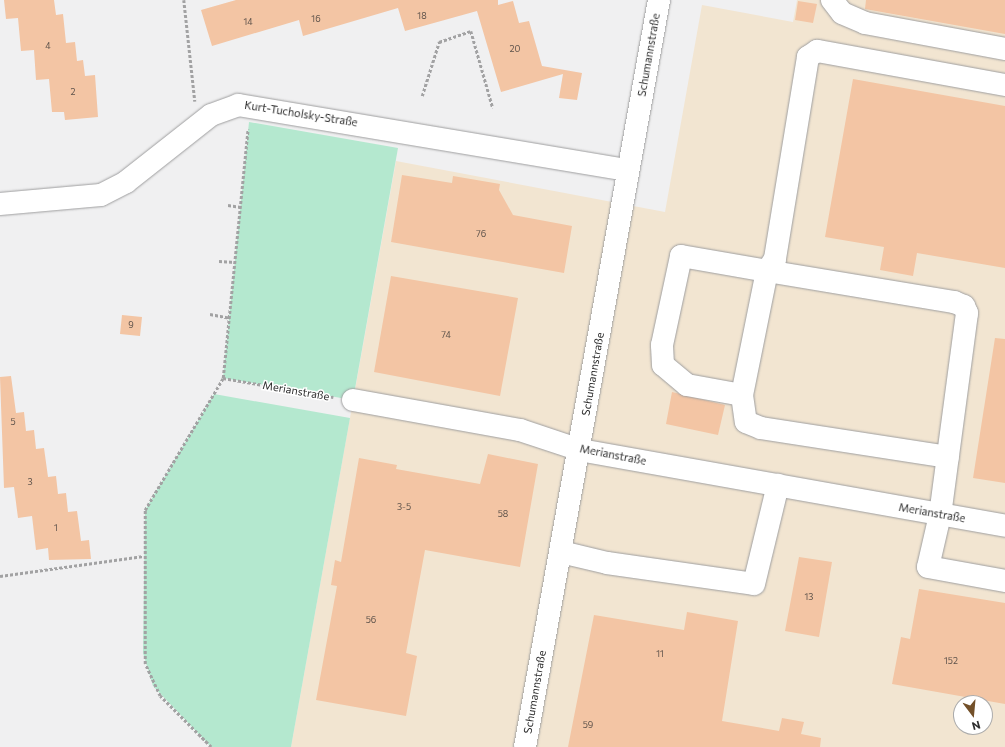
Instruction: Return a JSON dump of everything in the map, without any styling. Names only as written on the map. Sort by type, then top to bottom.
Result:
[{"type":"street","name":"Schumannstraße","points":[[525,747],[580,450],[658,0]]},
{"type":"street","points":[[832,0],[842,13],[865,23],[1005,49]]},
{"type":"street","points":[[948,457],[761,428],[746,422],[742,395],[767,271],[775,259],[808,57],[817,51],[1005,85]]},
{"type":"street","name":"Kurt-Tucholsky-Straße","points":[[0,204],[101,195],[126,182],[197,126],[224,108],[251,105],[628,170]]},
{"type":"street","points":[[742,395],[687,385],[663,365],[662,345],[681,256],[954,302],[964,306],[967,313],[948,457],[940,515],[928,567],[1005,581]]},
{"type":"street","name":"Merianstraße","points":[[353,400],[520,430],[580,450],[1005,526]]},
{"type":"street","points":[[561,552],[607,563],[754,584],[778,485]]},
{"type":"path","points":[[184,0],[197,126]]},
{"type":"path","points":[[422,96],[439,42],[471,31],[493,108]]},
{"type":"path","points":[[211,747],[160,696],[145,664],[144,556],[146,503],[223,378],[251,105]]},
{"type":"path","points":[[228,205],[241,207]]},
{"type":"path","points":[[219,261],[235,262]]},
{"type":"path","points":[[210,314],[230,318]]},
{"type":"path","name":"Merianstraße","points":[[223,378],[353,400]]},
{"type":"path","points":[[0,576],[144,556]]},
{"type":"shaded area","points":[[797,0],[1005,0],[1005,747],[291,747],[396,161],[665,212],[702,5],[793,22]]},
{"type":"green space","points":[[249,122],[398,148],[353,400],[223,378]]},
{"type":"green space","points":[[214,394],[350,418],[291,747],[211,747],[153,686],[143,653],[145,510]]},
{"type":"building","points":[[4,0],[54,0],[56,15],[63,14],[66,43],[75,42],[77,61],[83,60],[85,76],[95,75],[98,117],[65,120],[64,112],[52,112],[49,79],[36,80],[34,50],[21,51],[18,18],[6,19]]},
{"type":"building","points":[[236,0],[498,0],[498,5],[513,1],[519,23],[529,21],[542,66],[582,73],[577,100],[559,98],[563,74],[501,92],[477,11],[405,31],[398,8],[303,36],[299,20],[212,46],[201,10]]},
{"type":"building","points":[[866,0],[1005,0],[1005,34],[865,9]]},
{"type":"building","points":[[798,1],[817,4],[813,23],[795,20]]},
{"type":"building","points":[[853,79],[1005,106],[1005,268],[917,253],[913,276],[880,270],[884,247],[825,237]]},
{"type":"building","points":[[402,175],[452,183],[453,176],[500,184],[499,190],[513,215],[572,226],[564,273],[391,242]]},
{"type":"building","points":[[391,276],[518,298],[500,396],[374,372]]},
{"type":"building","points":[[122,315],[142,317],[140,336],[120,334]]},
{"type":"building","points":[[995,338],[1005,339],[1005,483],[973,478]]},
{"type":"building","points":[[11,376],[16,413],[24,412],[26,431],[34,430],[36,449],[44,448],[48,477],[56,476],[58,494],[66,493],[68,512],[77,511],[81,541],[89,540],[91,559],[49,560],[48,548],[36,550],[32,516],[18,518],[14,487],[4,488],[0,377]]},
{"type":"building","points":[[672,392],[725,405],[718,435],[666,424]]},
{"type":"building","points":[[488,454],[538,464],[520,567],[425,550],[406,653],[417,656],[406,716],[316,700],[337,586],[331,585],[335,560],[341,562],[359,458],[397,465],[396,469],[480,484]]},
{"type":"building","points":[[799,557],[832,562],[819,637],[785,631]]},
{"type":"building","points":[[919,589],[1005,603],[1005,704],[993,702],[993,695],[954,695],[892,684],[901,637],[910,639]]},
{"type":"building","points":[[687,612],[738,621],[722,721],[779,731],[782,718],[804,722],[801,734],[821,738],[820,747],[568,747],[594,615],[684,630]]}]
